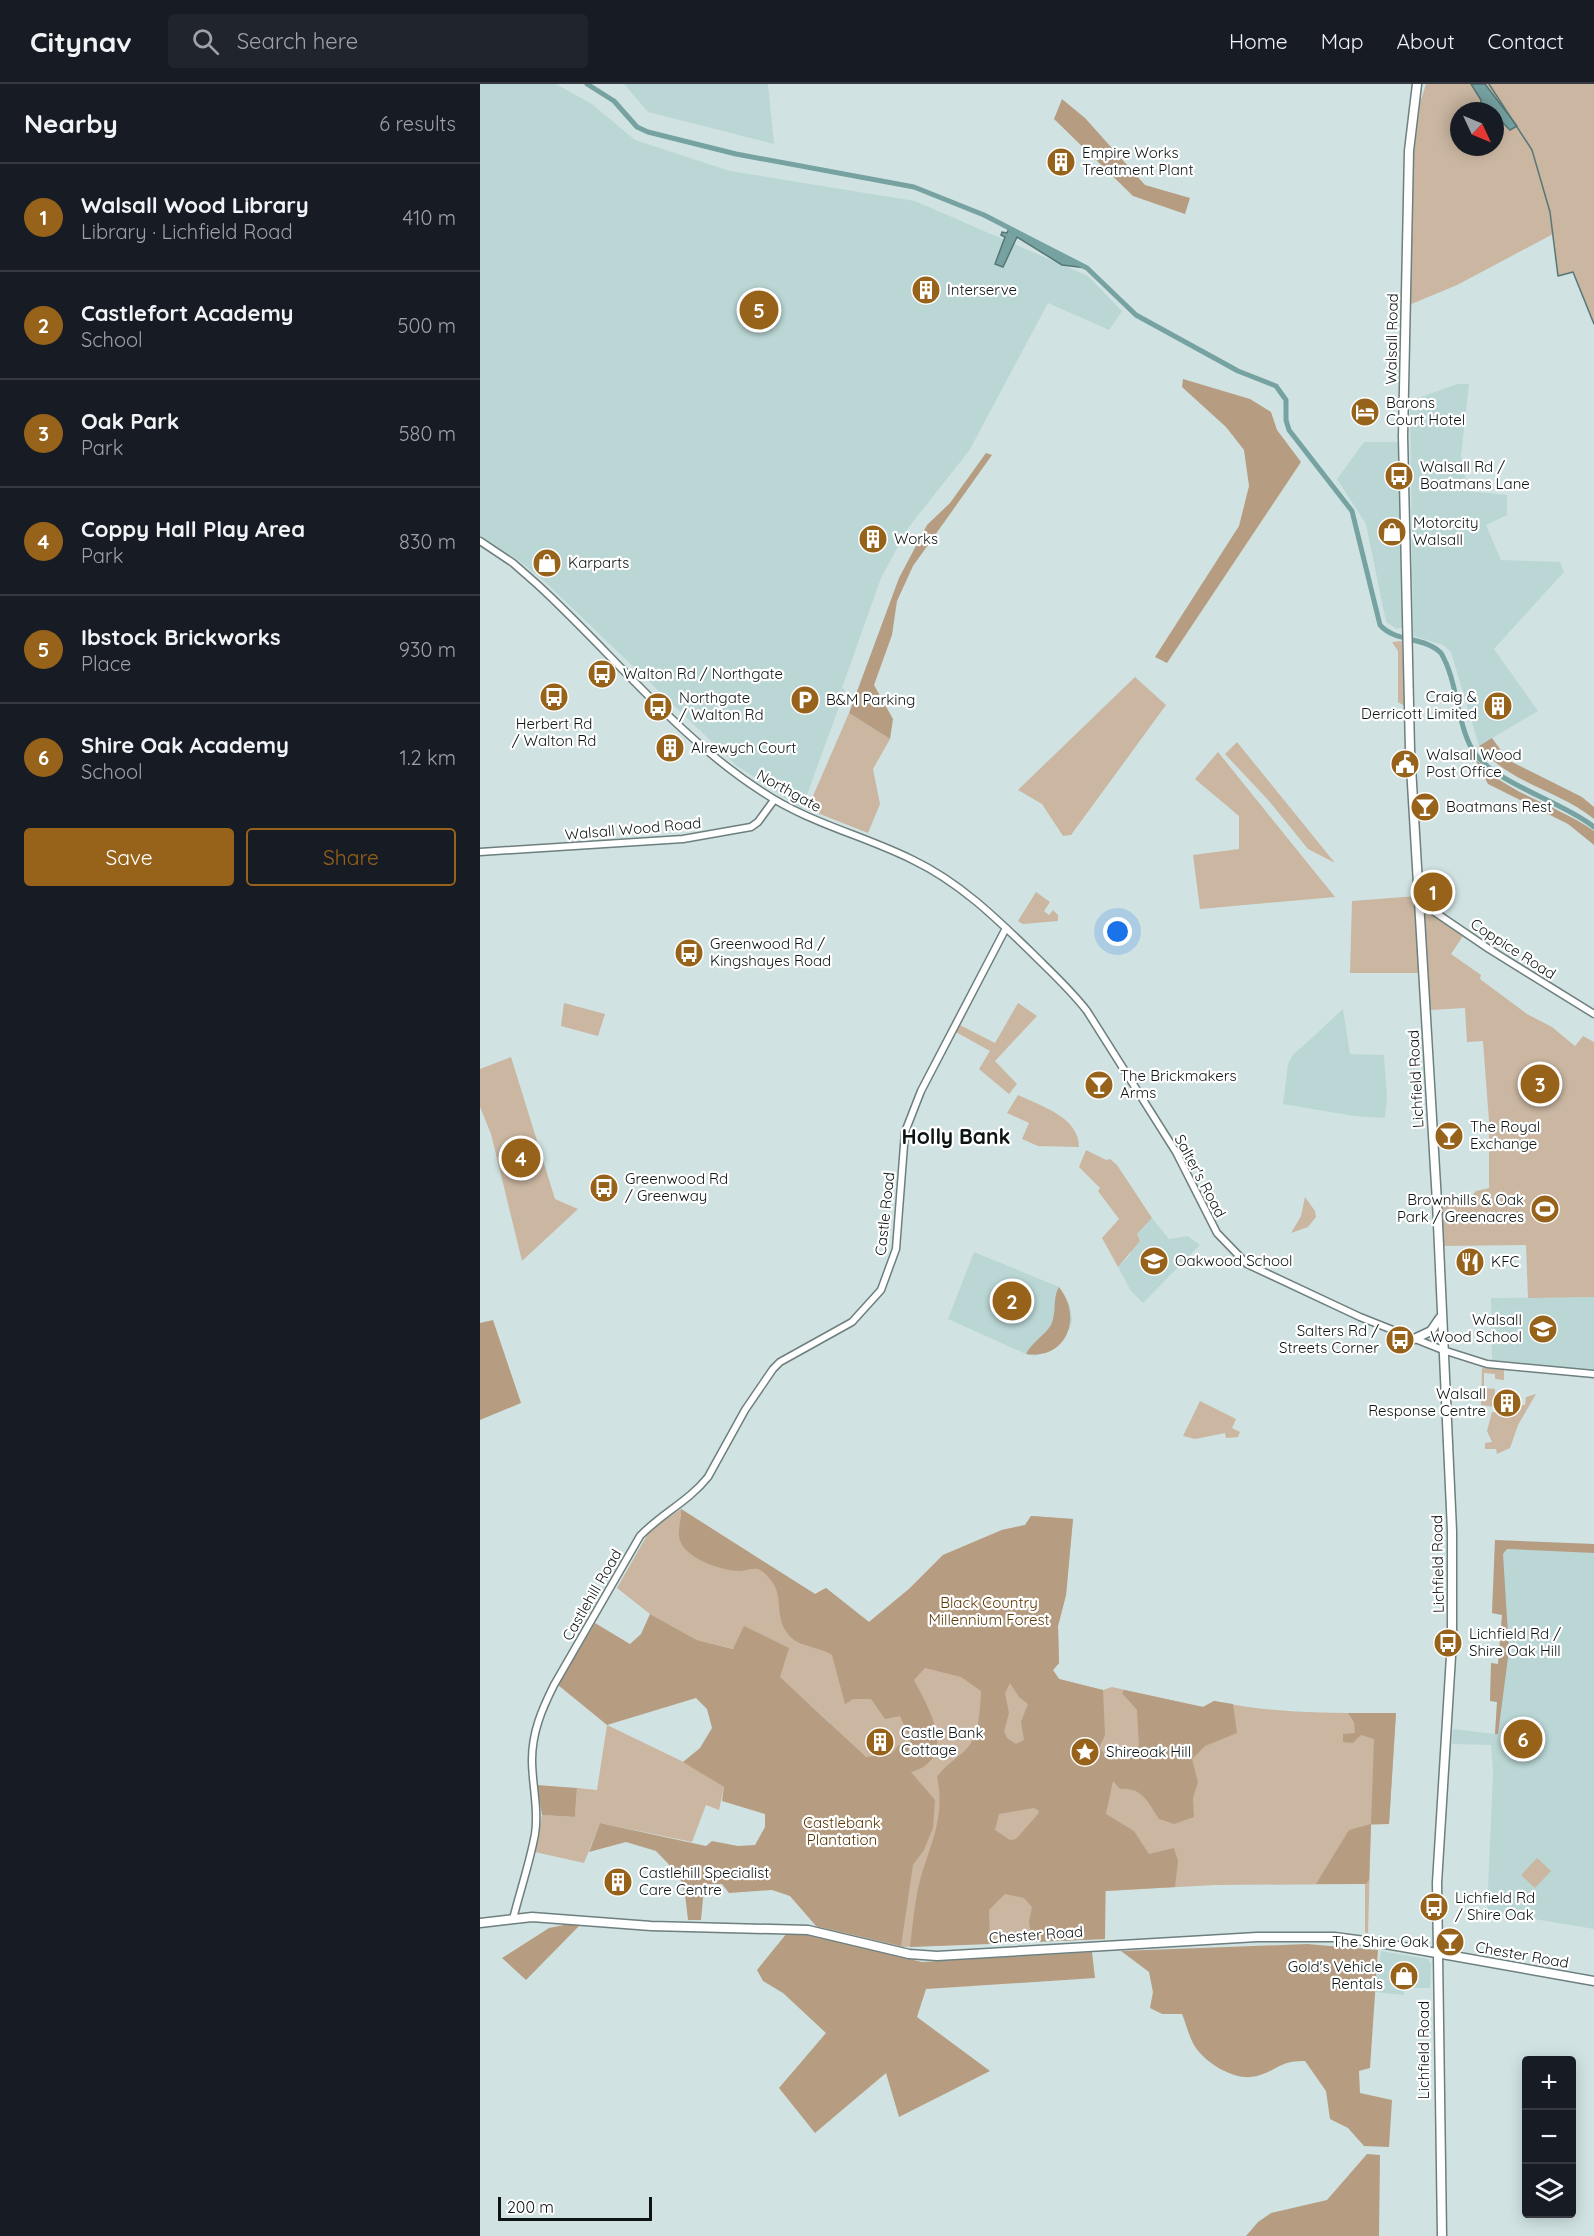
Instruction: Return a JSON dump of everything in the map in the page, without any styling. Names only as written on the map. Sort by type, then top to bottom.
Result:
[{"type":"highway","name":"Walsall Road","points":[[1407,648],[1404,373],[1409,151],[1417,84]]},
{"type":"highway","name":"Lichfield Road","points":[[1407,648],[1410,760],[1449,1450],[1452,1623],[1437,1883],[1442,2236]]},
{"type":"highway","points":[[1414,1339],[1431,1331],[1441,1316]]},
{"type":"highway","name":"Chester Road","points":[[480,1923],[552,1918],[651,1926],[808,1930],[909,1954],[937,1956],[1257,1937],[1334,1937],[1594,1981]]},
{"type":"main road","name":"Northgate","points":[[480,541],[538,585],[704,748],[774,800],[929,868],[966,893],[1006,928]]},
{"type":"main road","name":"Walsall Wood Road","points":[[480,852],[683,839],[750,827],[758,822],[774,800]]},
{"type":"main road","name":"Coppice Road","points":[[1419,897],[1489,949],[1594,1014]]},
{"type":"main road","name":"Salter's Road","points":[[1006,928],[1069,990],[1092,1018],[1176,1152],[1217,1233],[1237,1256],[1263,1273],[1443,1350],[1487,1364],[1594,1374]]},
{"type":"main road","name":"Castle Road","points":[[812,1346],[852,1322],[881,1290],[896,1249],[906,1132],[921,1090],[1006,928]]},
{"type":"main road","name":"Castlehill Road","points":[[513,1919],[535,1834],[537,1811],[532,1760],[533,1740],[541,1710],[554,1685],[640,1536],[652,1523],[697,1491],[708,1477],[745,1410],[773,1369],[780,1362],[812,1346]]},
{"type":"shaded area","points":[[480,84],[556,84],[592,104],[635,140],[730,171],[915,201],[1088,276],[1122,311],[1109,330],[1048,303],[969,451],[908,528],[881,578],[842,688],[845,690],[802,809],[737,766],[544,581],[518,560],[480,536]]},
{"type":"shaded area","points":[[624,84],[768,84],[774,144],[648,112]]},
{"type":"shaded area","points":[[1471,84],[1485,84],[1499,102],[1481,102]]},
{"type":"shaded area","points":[[1504,109],[1517,126],[1510,130],[1504,124]]},
{"type":"shaded area","points":[[1009,228],[1087,268],[1062,265],[1017,237],[1003,267],[995,264],[1005,237],[1001,235],[1002,232],[1007,233]]},
{"type":"shaded area","points":[[1457,384],[1469,384],[1461,456],[1468,491],[1507,495],[1507,515],[1486,525],[1501,560],[1560,562],[1564,572],[1494,649],[1538,711],[1479,746],[1451,652],[1443,645],[1413,636],[1410,401]]},
{"type":"shaded area","points":[[1364,442],[1400,442],[1404,627],[1397,629],[1386,622],[1366,524],[1337,479]]},
{"type":"shaded area","points":[[1343,1009],[1350,1054],[1384,1055],[1387,1097],[1385,1118],[1354,1116],[1283,1104],[1288,1064],[1292,1056]]},
{"type":"shaded area","name":"Oakwood School","points":[[1152,1218],[1169,1239],[1188,1236],[1200,1245],[1143,1303],[1131,1291],[1118,1267],[1130,1255],[1137,1234]]},
{"type":"shaded area","points":[[974,1252],[1059,1287],[1070,1306],[1072,1320],[1070,1328],[1055,1348],[1035,1356],[1026,1354],[948,1319]]},
{"type":"shaded area","name":"Walsall Wood School","points":[[1594,1297],[1594,1370],[1492,1360],[1491,1298]]},
{"type":"shaded area","points":[[1495,1540],[1594,1544],[1594,1929],[1487,1911],[1493,1772],[1491,1745],[1452,1744],[1453,1729],[1495,1734],[1497,1702],[1490,1701],[1491,1663],[1498,1664],[1502,1615],[1492,1613]]},
{"type":"shaded area","name":"Gold's Vehicle Rentals","points":[[1381,1951],[1428,1959],[1431,1964],[1430,1988],[1405,1988],[1404,1995],[1374,1992]]},
{"type":"green space","points":[[1426,84],[1594,84],[1594,324],[1573,272],[1558,276],[1553,234],[1457,285],[1409,305],[1414,151],[1420,103]]},
{"type":"green space","points":[[1062,99],[1085,118],[1145,185],[1190,198],[1185,214],[1133,196],[1054,119]]},
{"type":"green space","points":[[1183,379],[1250,399],[1271,412],[1277,430],[1301,462],[1167,663],[1155,657],[1239,526],[1249,486],[1244,450],[1226,427],[1182,387]]},
{"type":"green space","points":[[986,453],[992,455],[913,566],[897,601],[892,635],[874,685],[893,719],[890,739],[849,713],[899,578],[927,525],[950,503]]},
{"type":"green space","points":[[1402,641],[1405,704],[1403,705],[1398,702],[1398,651],[1392,642]]},
{"type":"green space","points":[[1135,677],[1166,705],[1071,835],[1063,836],[1042,804],[1018,790]]},
{"type":"green space","points":[[849,713],[890,739],[873,769],[880,804],[868,833],[815,812],[810,803]]},
{"type":"green space","points":[[1492,738],[1508,760],[1582,797],[1594,807],[1594,819],[1580,809],[1519,778],[1491,759],[1479,746]]},
{"type":"green space","points":[[1237,742],[1335,863],[1308,849],[1269,801],[1225,754]]},
{"type":"green space","points":[[1218,752],[1335,897],[1200,909],[1193,855],[1239,849],[1239,816],[1195,779]]},
{"type":"green space","points":[[1474,757],[1500,780],[1594,831],[1594,845],[1568,824],[1488,784]]},
{"type":"green space","points":[[1036,892],[1050,902],[1044,911],[1049,915],[1053,910],[1058,915],[1058,921],[1023,924],[1018,921]]},
{"type":"green space","points":[[1417,896],[1419,973],[1350,973],[1352,901]]},
{"type":"green space","points":[[1423,906],[1463,936],[1451,954],[1481,975],[1480,979],[1527,1014],[1552,1027],[1575,1046],[1583,1036],[1594,1042],[1594,1297],[1528,1298],[1526,1245],[1443,1246],[1439,1197],[1469,1199],[1476,1191],[1489,1188],[1489,1121],[1483,1041],[1467,1042],[1465,1008],[1430,1010]]},
{"type":"green space","points":[[564,1003],[605,1014],[598,1036],[561,1026]]},
{"type":"green space","points":[[1018,1003],[1037,1016],[995,1061],[1017,1084],[1009,1094],[979,1069],[990,1051],[954,1031],[958,1024],[995,1043]]},
{"type":"green space","points":[[511,1057],[555,1199],[578,1209],[522,1261],[491,1134],[480,1107],[480,1069]]},
{"type":"green space","points":[[1018,1095],[1047,1108],[1066,1120],[1073,1128],[1079,1147],[1038,1146],[1022,1139],[1029,1123],[1007,1113]]},
{"type":"green space","points":[[1086,1150],[1106,1160],[1110,1159],[1117,1165],[1152,1218],[1137,1234],[1140,1241],[1118,1267],[1102,1238],[1119,1219],[1098,1191],[1100,1188],[1079,1167]]},
{"type":"green space","points":[[1305,1197],[1315,1211],[1316,1217],[1308,1227],[1291,1233],[1301,1216]]},
{"type":"green space","points":[[1059,1287],[1070,1311],[1067,1334],[1052,1350],[1040,1354],[1026,1354],[1051,1325]]},
{"type":"green space","points":[[493,1320],[521,1403],[480,1420],[480,1323]]},
{"type":"green space","points":[[1482,1368],[1504,1370],[1504,1380],[1495,1379],[1495,1374],[1484,1373],[1484,1388],[1495,1389],[1494,1407],[1481,1405]]},
{"type":"green space","points":[[1536,1394],[1518,1425],[1510,1448],[1497,1454],[1496,1449],[1485,1449],[1485,1443],[1492,1442],[1487,1431],[1492,1412],[1517,1414],[1518,1405],[1525,1405],[1526,1397]]},
{"type":"green space","points":[[1200,1401],[1236,1419],[1232,1428],[1240,1432],[1238,1437],[1226,1438],[1225,1433],[1195,1439],[1183,1436]]},
{"type":"green space","name":"Castlebank Plantation","points":[[681,1509],[815,1594],[826,1588],[869,1622],[909,1589],[943,1555],[1002,1530],[1025,1525],[1031,1516],[1073,1519],[1066,1595],[1058,1626],[1059,1663],[1053,1670],[1059,1679],[1103,1690],[1112,1687],[1203,1707],[1214,1701],[1282,1711],[1396,1713],[1389,1824],[1371,1825],[1368,1933],[1365,1933],[1365,1884],[1215,1885],[1106,1891],[1105,1939],[903,1947],[818,1927],[790,1896],[781,1892],[830,1723],[779,1677],[734,1649],[697,1640],[650,1614],[617,1588],[650,1530]]},
{"type":"green space","name":"Black Country Millennium Forest","points":[[681,1509],[815,1594],[826,1588],[869,1622],[909,1589],[943,1555],[1002,1530],[1025,1525],[1031,1516],[1073,1519],[1066,1595],[1058,1626],[1059,1663],[1053,1670],[1059,1679],[1103,1690],[1105,1735],[1099,1748],[1111,1760],[1132,1758],[1139,1745],[1137,1710],[1122,1693],[1124,1690],[1203,1707],[1214,1701],[1233,1704],[1237,1733],[1205,1746],[1192,1759],[1198,1782],[1193,1798],[1194,1817],[1174,1824],[1159,1819],[1140,1793],[1120,1789],[1113,1781],[1106,1814],[1134,1831],[1149,1854],[1174,1848],[1178,1861],[1175,1887],[1105,1891],[1105,1939],[1032,1942],[1029,1922],[1032,1907],[1024,1898],[1005,1894],[989,1910],[990,1944],[910,1947],[918,1891],[939,1814],[937,1777],[971,1743],[980,1711],[981,1691],[961,1677],[925,1668],[914,1680],[932,1719],[937,1745],[934,1756],[925,1766],[911,1772],[935,1800],[933,1828],[924,1850],[913,1865],[901,1946],[816,1926],[790,1896],[772,1890],[729,1893],[722,1884],[708,1884],[704,1888],[701,1920],[688,1920],[685,1894],[679,1875],[656,1851],[626,1842],[589,1852],[600,1823],[706,1846],[712,1841],[738,1846],[755,1845],[765,1827],[765,1814],[722,1801],[724,1787],[683,1762],[700,1748],[712,1728],[707,1709],[696,1698],[607,1725],[558,1685],[595,1623],[630,1644],[641,1634],[650,1614],[697,1640],[733,1649],[744,1626],[789,1648],[780,1677],[866,1757],[891,1754],[898,1746],[911,1741],[900,1716],[885,1719],[871,1699],[853,1699],[845,1704],[832,1655],[797,1642],[787,1632],[780,1616],[777,1592],[764,1573],[758,1569],[740,1571],[723,1569],[694,1557],[687,1551],[681,1544],[679,1536]],"holes":[[[1010,1683],[1019,1697],[1028,1704],[1021,1722],[1024,1740],[1016,1744],[1007,1738],[1004,1731],[1009,1713],[1005,1693]],[[1034,1808],[1039,1811],[1038,1814],[1016,1839],[1010,1840],[995,1830],[999,1814]]]},
{"type":"green space","points":[[1495,1540],[1594,1544],[1594,1553],[1507,1549],[1503,1554],[1509,1650],[1498,1734],[1495,1734],[1497,1702],[1490,1701],[1491,1663],[1498,1664],[1502,1615],[1492,1613]]},
{"type":"green space","points":[[1348,1713],[1396,1713],[1389,1824],[1371,1824],[1374,1739],[1361,1735],[1353,1743],[1343,1742],[1343,1734],[1355,1733],[1354,1722]]},
{"type":"green space","points":[[607,1725],[694,1767],[724,1787],[719,1810],[706,1805],[692,1842],[600,1823],[584,1863],[535,1852],[542,1815],[575,1817],[577,1788],[597,1790]]},
{"type":"green space","points":[[537,1785],[577,1788],[575,1817],[542,1815]]},
{"type":"green space","points":[[1371,1824],[1369,1880],[1366,1884],[1316,1884],[1349,1830]]},
{"type":"green space","points":[[1537,1858],[1551,1871],[1535,1888],[1521,1875]]},
{"type":"green space","points":[[569,1924],[579,1926],[526,1980],[502,1958],[549,1928]]},
{"type":"green space","points":[[787,1933],[810,1935],[922,1962],[1092,1952],[1095,1978],[926,1989],[917,2017],[990,2071],[899,2117],[886,2073],[815,2133],[779,2088],[826,2033],[783,1993],[763,1981],[757,1970]]},
{"type":"green space","points":[[1307,1944],[1378,1950],[1370,2068],[1359,2071],[1360,2093],[1392,2100],[1389,2147],[1364,2146],[1348,2128],[1330,2119],[1326,2091],[1305,2061],[1289,2062],[1264,2074],[1248,2077],[1221,2070],[1205,2058],[1194,2045],[1182,2014],[1162,2014],[1150,2008],[1153,1992],[1149,1972],[1121,1951]]},
{"type":"green space","points":[[1367,2154],[1380,2155],[1379,2236],[1246,2236],[1258,2222],[1271,2213],[1327,2200]]},
{"type":"waterway","points":[[587,84],[614,101],[637,127],[648,132],[736,154],[914,187],[984,215],[1087,268],[1136,315],[1238,371],[1276,386],[1286,400],[1286,420],[1289,430],[1352,511],[1380,625],[1394,635],[1427,644],[1441,653],[1451,676],[1467,738],[1481,761],[1510,781],[1564,808],[1594,827]]},
{"type":"waterway","points":[[1489,84],[1532,150],[1550,212],[1558,276],[1573,272],[1594,324]]},
{"type":"place","name":"Empire Works Treatment Plant","points":[[1061,162]]},
{"type":"place","name":"Interserve","points":[[926,290]]},
{"type":"place","name":"Ibstock Brickworks","points":[[759,310]]},
{"type":"place","name":"Barons Court Hotel","points":[[1365,412]]},
{"type":"place","name":"Walsall Rd / Boatmans Lane","points":[[1399,476]]},
{"type":"place","name":"Motorcity Walsall","points":[[1392,532]]},
{"type":"place","name":"Works","points":[[873,539]]},
{"type":"place","name":"Karparts","points":[[547,563]]},
{"type":"place","name":"Walton Rd / Northgate","points":[[602,674]]},
{"type":"place","name":"Herbert Rd / Walton Rd","points":[[554,697]]},
{"type":"place","name":"B&M Parking","points":[[805,700]]},
{"type":"place","name":"Craig & Derricott Limited","points":[[1498,706]]},
{"type":"place","name":"Northgate / Walton Rd","points":[[658,707]]},
{"type":"place","name":"Alrewych Court","points":[[670,748]]},
{"type":"place","name":"Walsall Wood Post Office","points":[[1405,764]]},
{"type":"place","name":"Boatmans Rest","points":[[1425,807]]},
{"type":"place","name":"Walsall Wood Library","points":[[1433,892]]},
{"type":"place","name":"Greenwood Rd / Kingshayes Road","points":[[689,953]]},
{"type":"place","name":"Oak Park","points":[[1540,1084]]},
{"type":"place","name":"The Brickmakers Arms","points":[[1099,1085]]},
{"type":"place","name":"The Royal Exchange","points":[[1449,1136]]},
{"type":"place","name":"Coppy Hall Play Area","points":[[521,1158]]},
{"type":"place","name":"Greenwood Rd / Greenway","points":[[604,1188]]},
{"type":"place","name":"Brownhills & Oak Park / Greenacres","points":[[1545,1209]]},
{"type":"place","name":"Oakwood School","points":[[1154,1261]]},
{"type":"place","name":"KFC","points":[[1470,1262]]},
{"type":"place","name":"Castlefort Academy","points":[[1012,1301]]},
{"type":"place","name":"Walsall Wood School","points":[[1543,1329]]},
{"type":"place","name":"Salters Rd / Streets Corner","points":[[1400,1340]]},
{"type":"place","name":"Walsall Response Centre","points":[[1507,1403]]},
{"type":"place","name":"Lichfield Rd / Shire Oak Hill","points":[[1448,1643]]},
{"type":"place","name":"Shire Oak Academy","points":[[1523,1739]]},
{"type":"place","name":"Castle Bank Cottage","points":[[880,1742]]},
{"type":"place","name":"Shireoak Hill","points":[[1085,1752]]},
{"type":"place","name":"Castlehill Specialist Care Centre","points":[[618,1882]]},
{"type":"place","name":"Lichfield Rd / Shire Oak","points":[[1434,1907]]},
{"type":"place","name":"The Shire Oak","points":[[1450,1942]]},
{"type":"place","name":"Gold's Vehicle Rentals","points":[[1404,1976]]},
{"type":"district","name":"Holly Bank","points":[[956,1137]]}]
